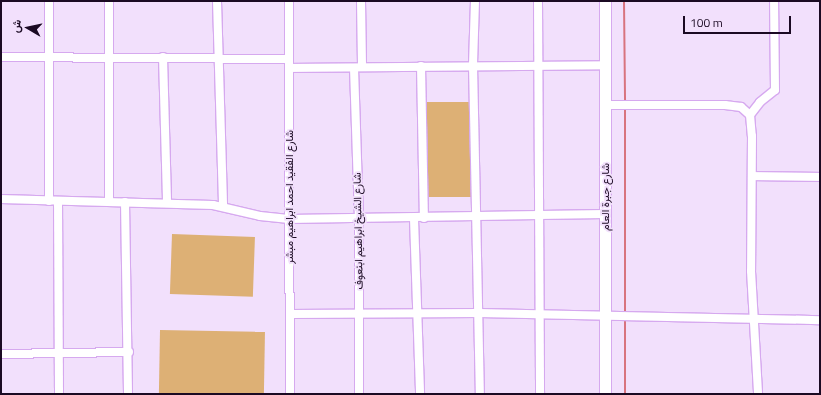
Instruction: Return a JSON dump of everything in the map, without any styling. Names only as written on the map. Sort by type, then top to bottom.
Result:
[{"type":"main road","name":"شارع جبرة العام","points":[[605,1],[605,394]]},
{"type":"street","points":[[49,1],[47,59],[54,201],[59,394]]},
{"type":"street","points":[[109,1],[109,201]]},
{"type":"street","points":[[217,1],[217,58],[223,206]]},
{"type":"street","name":"شارع الفقيد احمد ابراهيم مبشر","points":[[289,1],[290,394]]},
{"type":"street","name":"شارع الشيخ ابراهيم ابنعوف","points":[[359,394],[358,67],[361,1]]},
{"type":"street","points":[[475,1],[473,65],[480,394]]},
{"type":"street","points":[[538,1],[540,394]]},
{"type":"street","points":[[758,394],[754,319],[750,114],[760,102],[775,90],[774,1]]},
{"type":"street","points":[[1,57],[47,59],[163,57],[288,59]]},
{"type":"street","points":[[163,57],[167,202]]},
{"type":"street","points":[[288,68],[538,64],[605,65]]},
{"type":"street","points":[[421,66],[424,218]]},
{"type":"street","points":[[604,105],[725,105],[741,107],[750,114]]},
{"type":"street","points":[[752,176],[820,177]]},
{"type":"street","points":[[1,199],[167,202],[223,206],[260,216],[289,219],[359,220],[605,214]]},
{"type":"street","points":[[125,202],[129,352],[128,394]]},
{"type":"street","points":[[414,219],[420,394]]},
{"type":"street","points":[[290,314],[479,313],[605,317],[820,320]]},
{"type":"street","points":[[1,354],[129,352]]},
{"type":"shaded area","points":[[426,102],[472,102],[472,197],[426,197]]},
{"type":"shaded area","points":[[172,234],[255,237],[253,297],[170,294]]},
{"type":"shaded area","points":[[160,330],[265,332],[264,394],[159,394]]},
{"type":"waterway","points":[[624,1],[625,103]]},
{"type":"waterway","points":[[625,107],[625,313]]},
{"type":"waterway","points":[[625,317],[625,394]]}]
